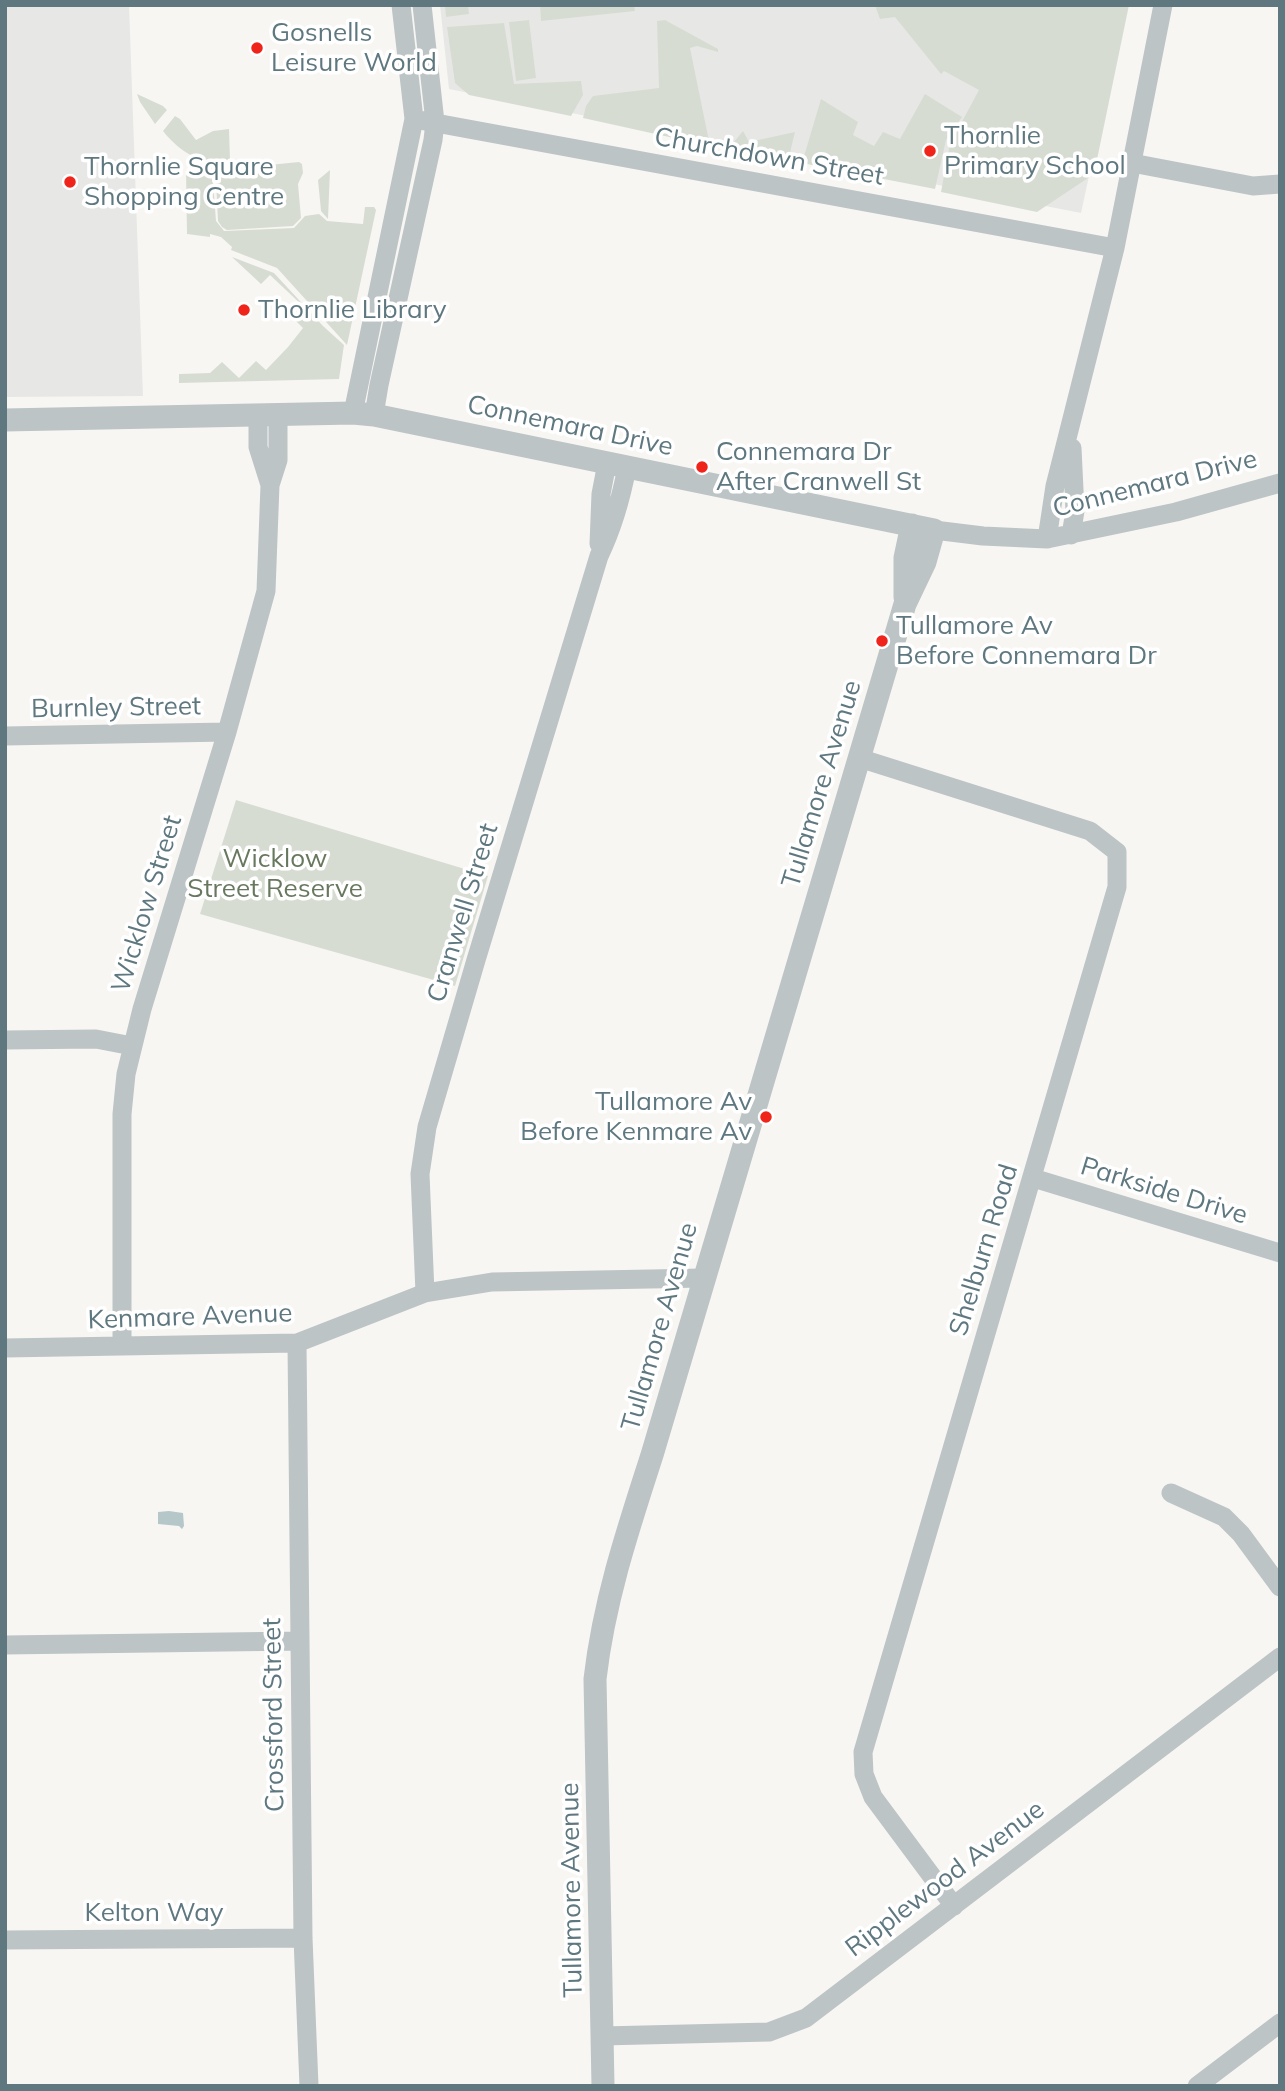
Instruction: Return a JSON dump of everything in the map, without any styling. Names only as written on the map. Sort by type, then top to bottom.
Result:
[{"type":"street","points":[[364,414],[414,119],[401,5]]},
{"type":"street","points":[[364,414],[433,139],[435,122],[422,5]]},
{"type":"street","points":[[1047,539],[1055,486],[1115,248],[1163,5]]},
{"type":"street","name":"Churchdown Street","points":[[414,119],[1115,248]]},
{"type":"street","points":[[1132,163],[1253,187],[1280,184]]},
{"type":"street","name":"Connemara Drive","points":[[5,420],[364,414],[923,527],[984,536],[1047,539],[1071,535],[1176,512],[1280,483]]},
{"type":"street","name":"Wicklow Street","points":[[122,1345],[122,1111],[126,1074],[142,1009],[227,732],[266,591],[270,485],[278,460],[268,415]]},
{"type":"street","points":[[1071,426],[1074,510],[1071,535]]},
{"type":"street","name":"Cranwell Street","points":[[425,1293],[421,1174],[427,1127],[475,960],[599,556],[621,498],[617,465]]},
{"type":"street","name":"Tullamore Avenue","points":[[603,2086],[595,1679],[600,1642],[616,1566],[652,1455],[905,604],[925,562],[923,527]]},
{"type":"street","name":"Burnley Street","points":[[5,736],[227,732]]},
{"type":"street","name":"Shelburn Road","points":[[859,758],[1090,831],[1117,852],[1117,887],[863,1752],[864,1774],[873,1797],[954,1906]]},
{"type":"street","points":[[5,1040],[96,1039],[132,1046]]},
{"type":"street","name":"Parkside Drive","points":[[1033,1178],[1280,1253]]},
{"type":"street","name":"Kenmare Avenue","points":[[5,1348],[297,1343],[425,1293],[492,1282],[703,1278]]},
{"type":"street","name":"Crossford Street","points":[[297,1343],[303,1938],[309,2086]]},
{"type":"street","points":[[1171,1493],[1224,1517],[1241,1534],[1280,1587]]},
{"type":"street","points":[[5,1645],[299,1641]]},
{"type":"street","name":"Ripplewood Avenue","points":[[603,2036],[769,2032],[806,2018],[1280,1657]]},
{"type":"street","name":"Kelton Way","points":[[5,1940],[303,1938]]},
{"type":"street","points":[[1197,2086],[1280,2023]]},
{"type":"shaded area","name":"Thornlie Square Shopping Centre","points":[[5,5],[129,5],[143,396],[5,397]]},
{"type":"shaded area","name":"Thornlie Primary School","points":[[440,5],[1121,5],[1117,46],[1081,213],[449,89]]},
{"type":"shaded area","points":[[158,1512],[183,1513],[182,1529],[179,1526],[158,1524]]},
{"type":"green space","points":[[445,5],[468,5],[469,14],[446,17]]},
{"type":"green space","points":[[540,5],[634,5],[635,11],[541,21]]},
{"type":"green space","points":[[875,5],[1129,5],[1094,174],[1037,212],[941,192],[950,144],[979,90],[944,71],[941,74],[895,17],[880,19]]},
{"type":"green space","points":[[529,20],[536,78],[516,81],[509,22]]},
{"type":"green space","points":[[665,20],[718,49],[718,52],[697,46],[690,48],[710,146],[583,118],[586,106],[593,96],[659,88],[657,21]]},
{"type":"green space","points":[[504,23],[514,84],[581,81],[583,95],[571,116],[469,95],[455,83],[447,27]]},
{"type":"green space","points":[[137,94],[167,110],[155,124],[140,102]]},
{"type":"green space","points":[[925,94],[962,117],[946,140],[935,189],[802,163],[821,99],[858,122],[853,135],[874,146],[883,132],[900,139]]},
{"type":"green space","points":[[175,116],[196,140],[213,131],[229,129],[230,160],[212,162],[188,154],[163,131]]},
{"type":"green space","points":[[743,131],[749,142],[795,132],[788,161],[735,150],[734,142]]},
{"type":"green space","points":[[302,164],[303,173],[298,184],[301,218],[293,226],[227,230],[222,227],[218,221],[216,180],[230,173],[269,171],[269,165]]},
{"type":"green space","points":[[204,169],[214,179],[216,221],[224,231],[294,228],[305,216],[319,214],[327,221],[363,224],[365,207],[374,207],[376,210],[347,345],[277,268],[231,250],[232,247],[221,237],[187,234],[186,170]]},
{"type":"green space","points":[[330,170],[328,219],[321,211],[318,180]]},
{"type":"green space","points":[[232,257],[274,273],[344,345],[339,379],[179,383],[179,374],[210,373],[222,362],[239,378],[256,361],[266,370],[303,328],[294,319],[304,307],[270,275],[261,284]]},
{"type":"green space","name":"Wicklow Street Reserve","points":[[236,800],[488,876],[455,986],[200,914]]},
{"type":"place","name":"Gosnells Leisure World","points":[[257,48]]},
{"type":"place","name":"Thornlie Primary School","points":[[930,151]]},
{"type":"place","name":"Thornlie Square Shopping Centre","points":[[70,182]]},
{"type":"place","name":"Thornlie Library","points":[[244,310]]},
{"type":"place","name":"Connemara Dr After Cranwell St","points":[[702,467]]},
{"type":"place","name":"Tullamore Av Before Connemara Dr","points":[[882,641]]},
{"type":"place","name":"Tullamore Av Before Kenmare Av","points":[[766,1117]]}]
